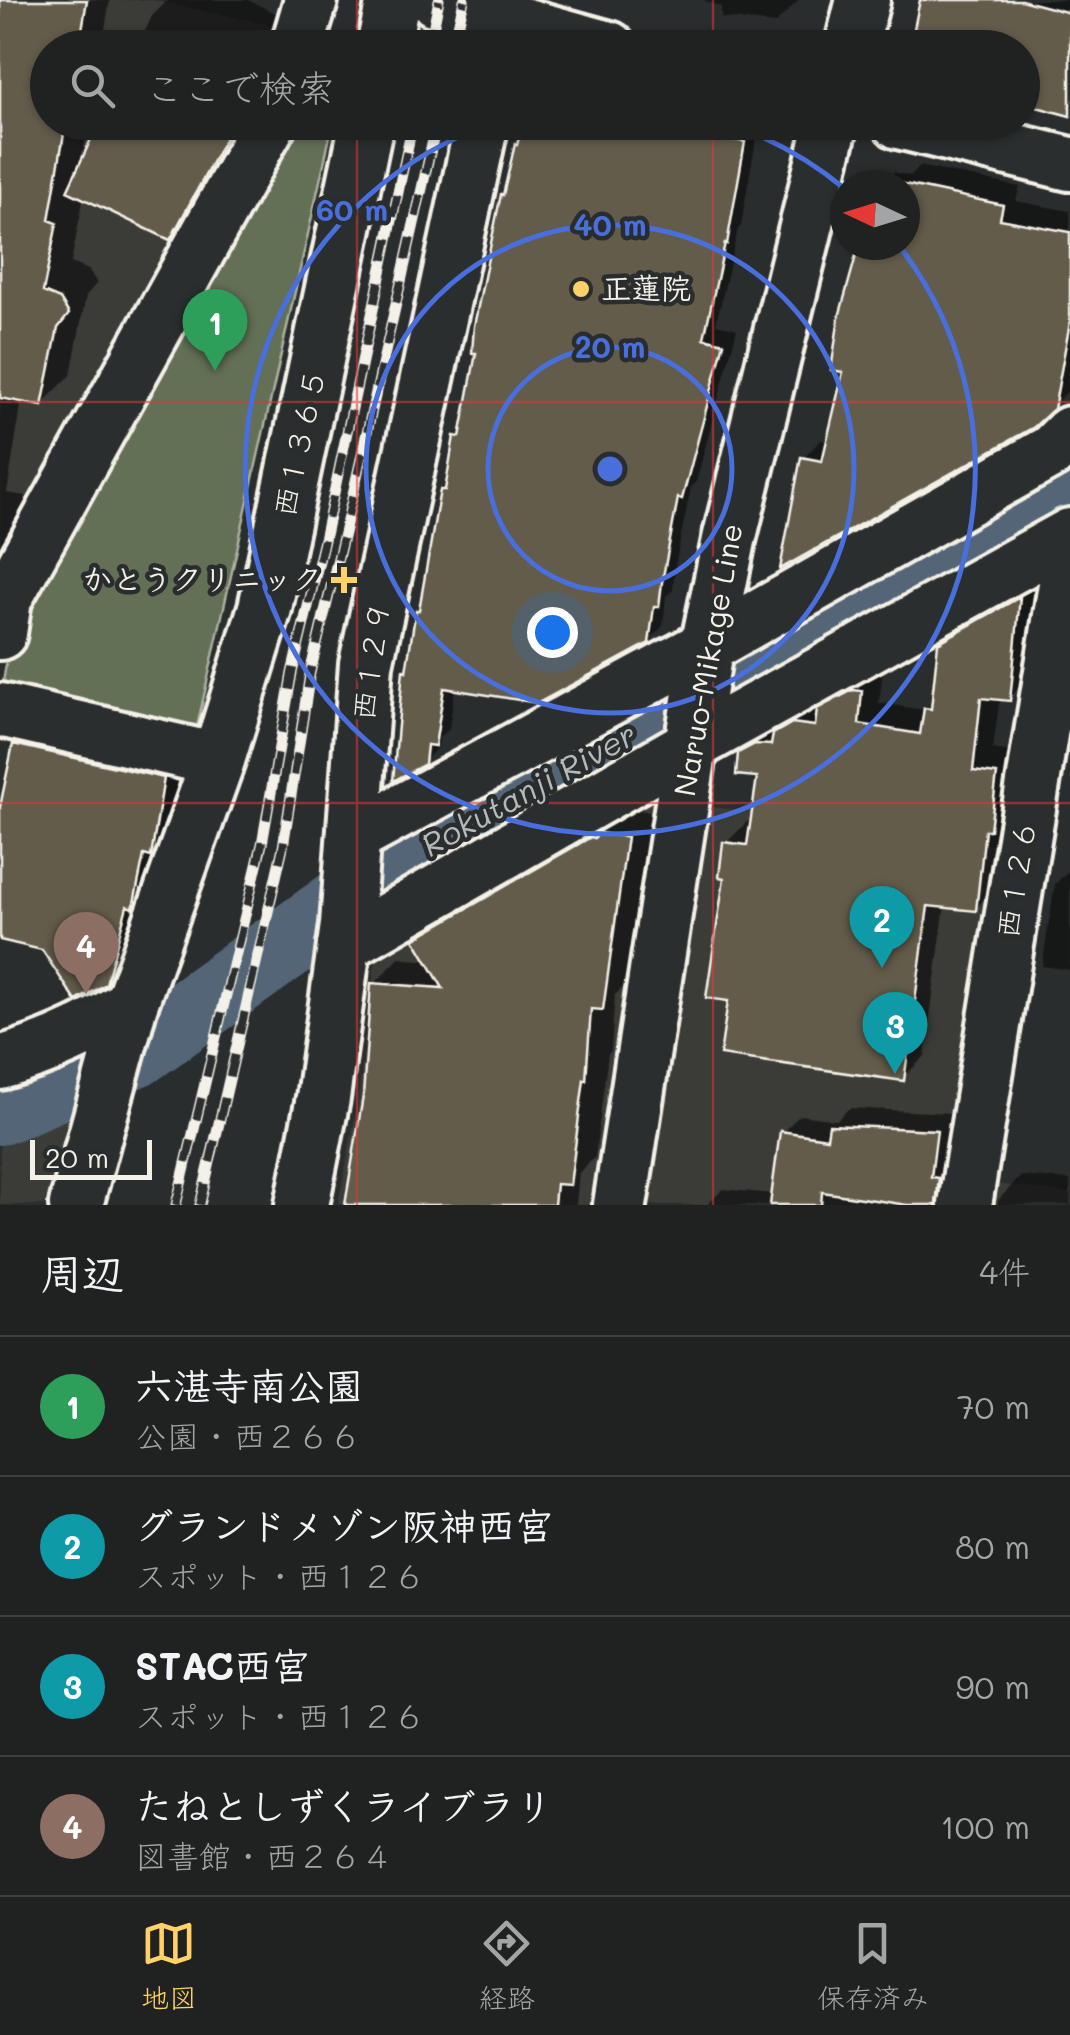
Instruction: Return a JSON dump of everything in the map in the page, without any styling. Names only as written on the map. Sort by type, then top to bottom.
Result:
[{"type":"street","points":[[302,30],[311,0]]},
{"type":"street","points":[[387,30],[393,0]]},
{"type":"street","points":[[436,0],[536,30]]},
{"type":"street","points":[[856,30],[863,0]]},
{"type":"street","points":[[0,633],[5,599],[260,140]]},
{"type":"street","name":"西１３６５","points":[[76,1205],[128,1014],[218,760],[265,608],[364,140]]},
{"type":"street","name":"西１２９","points":[[302,1205],[323,1098],[346,935],[366,664],[478,140]]},
{"type":"street","name":"Naruo-Mikage Line","points":[[620,1205],[706,654],[734,521],[828,140]]},
{"type":"street","points":[[972,140],[1070,164]]},
{"type":"street","points":[[352,851],[706,654],[1052,451],[1070,434]]},
{"type":"street","points":[[346,935],[693,738],[1070,535]]},
{"type":"street","name":"西１２６","points":[[964,1205],[1068,578]]},
{"type":"street","points":[[0,710],[218,760]]},
{"type":"street","points":[[0,1063],[128,1014]]},
{"type":"shaded area","points":[[0,0],[152,0],[286,29],[30,30],[30,140],[241,140],[0,571]]},
{"type":"shaded area","points":[[629,795],[994,846],[944,1177],[1070,1194],[1070,1205],[338,1205],[357,1107],[377,946]]},
{"type":"shaded area","points":[[70,1113],[44,1205],[0,1205],[0,1143]]},
{"type":"green space","points":[[281,140],[329,140],[194,740],[15,699],[3,683],[13,619]]},
{"type":"building","points":[[0,0],[87,0],[82,30],[30,30],[30,140],[63,140],[49,220],[57,223],[43,292],[60,299],[69,314],[58,328],[42,406],[0,398]]},
{"type":"building","points":[[920,0],[1021,0],[1070,13],[1070,116],[1040,108],[1040,30],[914,30]]},
{"type":"building","points":[[91,140],[224,140],[170,240],[67,191]]},
{"type":"building","points":[[518,140],[745,142],[727,244],[704,338],[724,343],[682,499],[678,498],[649,643],[538,703],[444,688],[435,746],[427,745],[425,764],[393,781],[403,670],[406,671],[419,610],[440,490],[445,490],[454,436],[460,437],[476,353],[472,353],[474,326],[501,194]]},
{"type":"building","points":[[920,187],[1003,205],[1000,219],[1070,232],[1070,322],[1054,409],[1034,427],[780,569],[801,457],[822,461],[843,372],[831,370],[839,317],[855,260],[920,260]]},
{"type":"building","points":[[1020,597],[1010,701],[981,698],[973,771],[997,774],[990,830],[985,830],[976,911],[928,906],[904,1081],[720,1055],[728,1001],[706,998],[724,878],[719,877],[723,842],[747,845],[757,777],[736,775],[738,753],[755,744],[771,745],[773,734],[792,723],[815,726],[817,709],[853,690],[862,691],[859,724],[920,734],[924,708],[931,709],[938,643]]},
{"type":"building","points":[[13,744],[164,778],[151,857],[144,855],[133,908],[127,906],[106,984],[76,1001],[42,950],[0,940],[0,807]]},
{"type":"building","points":[[599,833],[627,837],[603,1010],[591,1009],[586,1080],[570,1185],[556,1184],[554,1205],[345,1205],[363,1096],[371,983],[443,988],[414,939]]},
{"type":"building","points":[[829,1125],[937,1130],[931,1177],[939,1178],[936,1205],[907,1205],[822,1192],[821,1205],[770,1205],[780,1131],[827,1138]]},
{"type":"waterway","name":"Rokutanji River","points":[[0,1109],[138,1050],[406,858],[655,716],[1041,508],[1070,486]]},
{"type":"railway","points":[[433,30],[439,0]]},
{"type":"railway","points":[[457,30],[464,0]]},
{"type":"railway","points":[[176,1205],[262,844],[292,673],[409,140]]},
{"type":"railway","points":[[200,1205],[283,847],[310,673],[433,140]]},
{"type":"place","name":"正蓮院","points":[[581,289]]},
{"type":"place","name":"六湛寺南公園","points":[[215,371]]},
{"type":"place","name":"かとうクリニック","points":[[344,580]]},
{"type":"place","name":"グランドメゾン阪神西宮","points":[[882,968]]},
{"type":"place","name":"たねとしずくライブラリ","points":[[86,994]]},
{"type":"place","name":"STAC西宮","points":[[895,1074]]}]
